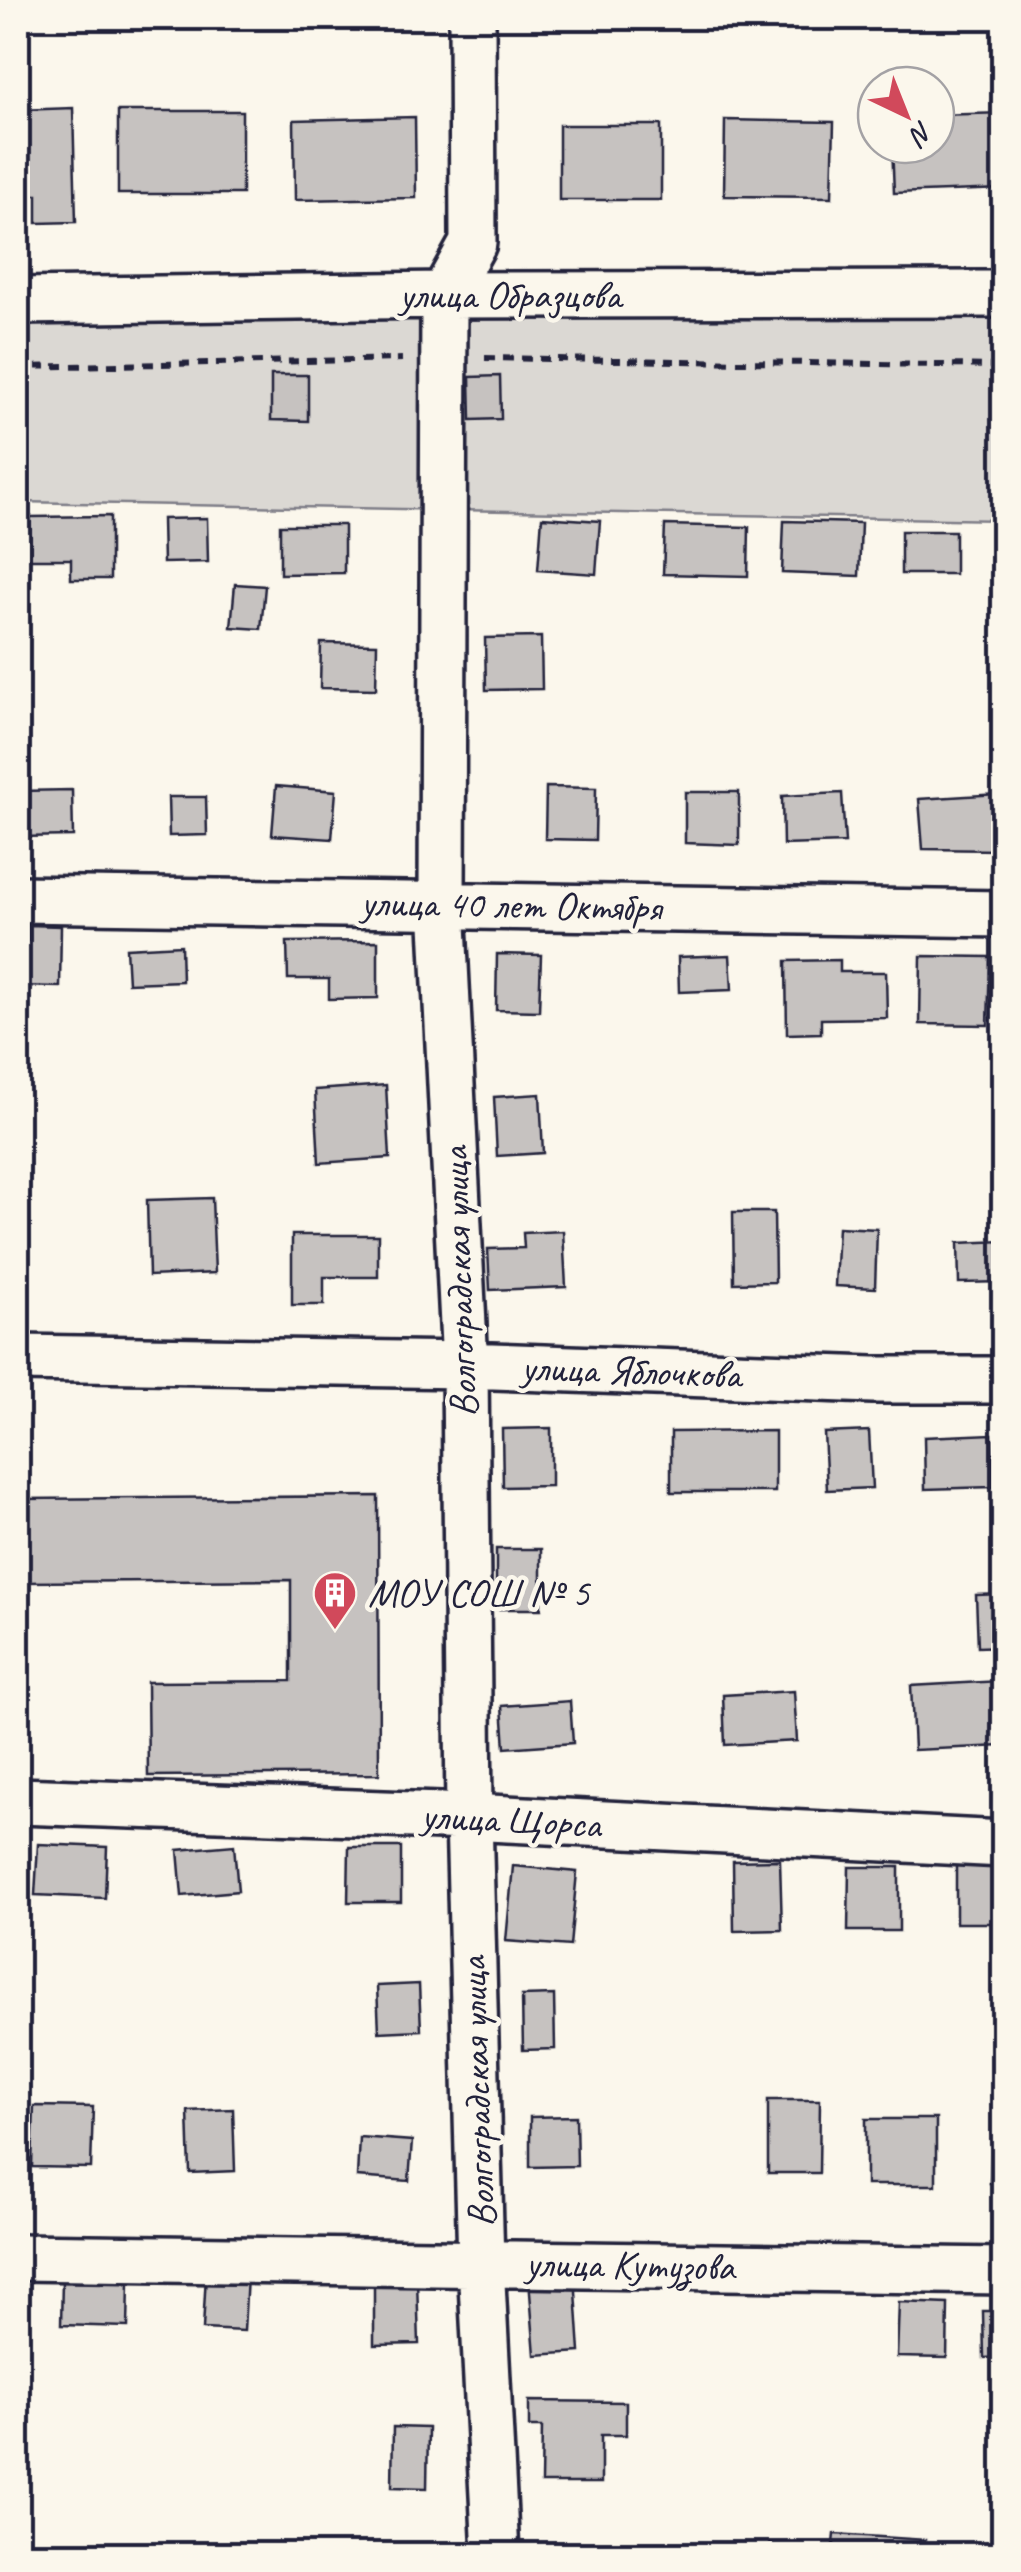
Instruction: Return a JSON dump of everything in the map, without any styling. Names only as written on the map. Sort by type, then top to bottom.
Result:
[{"type":"street","name":"Волгоградская улица","points":[[472,18],[473,243],[444,295],[442,904],[465,1365],[469,1818],[481,2263],[496,2554]]},
{"type":"street","name":"улица Образцова","points":[[18,301],[1004,294]]},
{"type":"street","name":"улица 40 лет Октября","points":[[18,899],[1004,914]]},
{"type":"street","name":"улица Яблочкова","points":[[18,1358],[1004,1380]]},
{"type":"street","name":"улица Щорса","points":[[18,1801],[1004,1844]]},
{"type":"street","name":"улица Кутузова","points":[[18,2256],[1004,2271]]},
{"type":"path","points":[[18,367],[444,358],[1004,366]]},
{"type":"shaded area","points":[[1003,294],[1003,520],[18,502],[18,301]]},
{"type":"building","points":[[73,108],[76,222],[37,223],[37,195],[18,195],[18,110]]},
{"type":"building","points":[[118,111],[242,111],[242,194],[118,194]]},
{"type":"building","points":[[1004,113],[1004,189],[894,193],[893,165],[956,165],[956,114]]},
{"type":"building","points":[[415,117],[416,198],[295,200],[294,120]]},
{"type":"building","points":[[725,120],[834,122],[832,197],[724,196]]},
{"type":"building","points":[[559,125],[661,125],[661,200],[559,200]]},
{"type":"building","points":[[271,375],[308,375],[308,421],[271,420]]},
{"type":"building","points":[[500,376],[501,419],[471,420],[470,377]]},
{"type":"building","points":[[110,516],[110,579],[71,579],[71,559],[30,559],[30,517]]},
{"type":"building","points":[[542,517],[600,521],[596,574],[538,570]]},
{"type":"building","points":[[207,518],[208,562],[163,563],[162,519]]},
{"type":"building","points":[[784,521],[861,523],[859,576],[782,573]]},
{"type":"building","points":[[280,525],[344,525],[344,573],[280,574]]},
{"type":"building","points":[[665,525],[749,527],[748,576],[663,574]]},
{"type":"building","points":[[901,531],[955,531],[955,574],[901,574]]},
{"type":"building","points":[[235,584],[265,586],[261,629],[231,627]]},
{"type":"building","points":[[541,637],[542,689],[486,690],[485,638]]},
{"type":"building","points":[[321,643],[377,644],[376,689],[320,688]]},
{"type":"building","points":[[276,786],[336,791],[332,839],[272,835]]},
{"type":"building","points":[[546,787],[596,788],[595,840],[545,839]]},
{"type":"building","points":[[72,790],[73,836],[18,837],[18,791]]},
{"type":"building","points":[[685,792],[739,792],[739,845],[685,843]]},
{"type":"building","points":[[842,793],[845,843],[783,845],[782,796]]},
{"type":"building","points":[[998,794],[999,850],[923,849],[919,799]]},
{"type":"building","points":[[168,797],[206,797],[207,835],[169,836]]},
{"type":"building","points":[[28,925],[61,926],[60,987],[18,986],[18,942],[28,943]]},
{"type":"building","points":[[378,941],[378,998],[329,999],[329,979],[288,979],[287,942]]},
{"type":"building","points":[[181,945],[182,981],[128,983],[126,948]]},
{"type":"building","points":[[497,954],[541,955],[539,1011],[496,1010]]},
{"type":"building","points":[[730,955],[732,990],[679,992],[678,957]]},
{"type":"building","points":[[921,956],[990,957],[988,1025],[920,1024]]},
{"type":"building","points":[[840,960],[840,972],[886,972],[887,1018],[821,1019],[821,1033],[787,1034],[786,961]]},
{"type":"building","points":[[386,1085],[390,1158],[319,1163],[315,1090]]},
{"type":"building","points":[[540,1094],[543,1153],[497,1156],[494,1097]]},
{"type":"building","points":[[212,1198],[215,1273],[149,1276],[147,1200]]},
{"type":"building","points":[[733,1212],[774,1212],[775,1282],[734,1283]]},
{"type":"building","points":[[838,1227],[877,1229],[875,1288],[835,1286]]},
{"type":"building","points":[[563,1231],[566,1287],[490,1290],[488,1249],[524,1248],[523,1233]]},
{"type":"building","points":[[292,1235],[378,1235],[378,1277],[324,1277],[324,1305],[292,1305]]},
{"type":"building","points":[[1004,1241],[1004,1282],[959,1283],[958,1243]]},
{"type":"building","points":[[551,1428],[551,1486],[503,1487],[502,1429]]},
{"type":"building","points":[[775,1431],[775,1492],[671,1492],[671,1432]]},
{"type":"building","points":[[869,1431],[872,1488],[827,1490],[824,1433]]},
{"type":"building","points":[[992,1434],[993,1487],[925,1489],[924,1437]]},
{"type":"building","name":"МОУ СОШ № 5","points":[[378,1496],[379,1774],[148,1776],[147,1682],[291,1681],[291,1580],[18,1582],[18,1499]]},
{"type":"building","points":[[496,1549],[541,1549],[541,1609],[496,1609]]},
{"type":"building","points":[[1004,1594],[1004,1646],[978,1647],[976,1595]]},
{"type":"building","points":[[1000,1681],[1003,1746],[914,1750],[911,1686]]},
{"type":"building","points":[[794,1691],[797,1741],[725,1745],[723,1695]]},
{"type":"building","points":[[570,1701],[573,1743],[505,1748],[502,1706]]},
{"type":"building","points":[[38,1844],[107,1847],[105,1898],[35,1895]]},
{"type":"building","points":[[234,1845],[238,1891],[182,1896],[178,1850]]},
{"type":"building","points":[[349,1847],[401,1847],[401,1902],[348,1902]]},
{"type":"building","points":[[780,1860],[782,1930],[734,1931],[733,1861]]},
{"type":"building","points":[[956,1864],[1004,1865],[1004,1923],[956,1923]]},
{"type":"building","points":[[513,1866],[577,1872],[570,1946],[506,1941]]},
{"type":"building","points":[[849,1867],[899,1867],[899,1931],[848,1931]]},
{"type":"building","points":[[419,1984],[421,2030],[379,2032],[377,1986]]},
{"type":"building","points":[[554,1995],[555,2049],[523,2050],[522,1996]]},
{"type":"building","points":[[768,2100],[820,2100],[819,2173],[768,2173]]},
{"type":"building","points":[[34,2106],[93,2107],[91,2168],[32,2167]]},
{"type":"building","points":[[233,2109],[235,2171],[190,2173],[188,2111]]},
{"type":"building","points":[[576,2116],[577,2166],[530,2167],[530,2117]]},
{"type":"building","points":[[866,2119],[936,2119],[936,2185],[866,2185]]},
{"type":"building","points":[[992,2134],[1004,2135],[1004,2183],[990,2183]]},
{"type":"building","points":[[359,2137],[412,2141],[409,2181],[357,2177]]},
{"type":"building","points":[[206,2274],[247,2276],[244,2331],[203,2329]]},
{"type":"building","points":[[575,2276],[580,2352],[535,2355],[529,2280]]},
{"type":"building","points":[[62,2280],[129,2282],[128,2327],[61,2325]]},
{"type":"building","points":[[417,2280],[419,2344],[374,2345],[374,2281]]},
{"type":"building","points":[[899,2302],[948,2304],[947,2358],[897,2357]]},
{"type":"building","points":[[983,2311],[1004,2311],[1004,2357],[984,2358]]},
{"type":"building","points":[[529,2401],[626,2402],[626,2435],[601,2435],[601,2483],[541,2483],[542,2427],[529,2427]]},
{"type":"building","points":[[393,2427],[428,2428],[427,2488],[392,2487]]},
{"type":"building","points":[[835,2534],[925,2540],[924,2554],[833,2554]]},
{"type":"building","points":[[51,2541],[101,2543],[100,2554],[50,2554]]},
{"type":"building","points":[[259,2552],[259,2554],[203,2554]]},
{"type":"place","name":"МОУ СОШ № 5","points":[[335,1631]]}]
